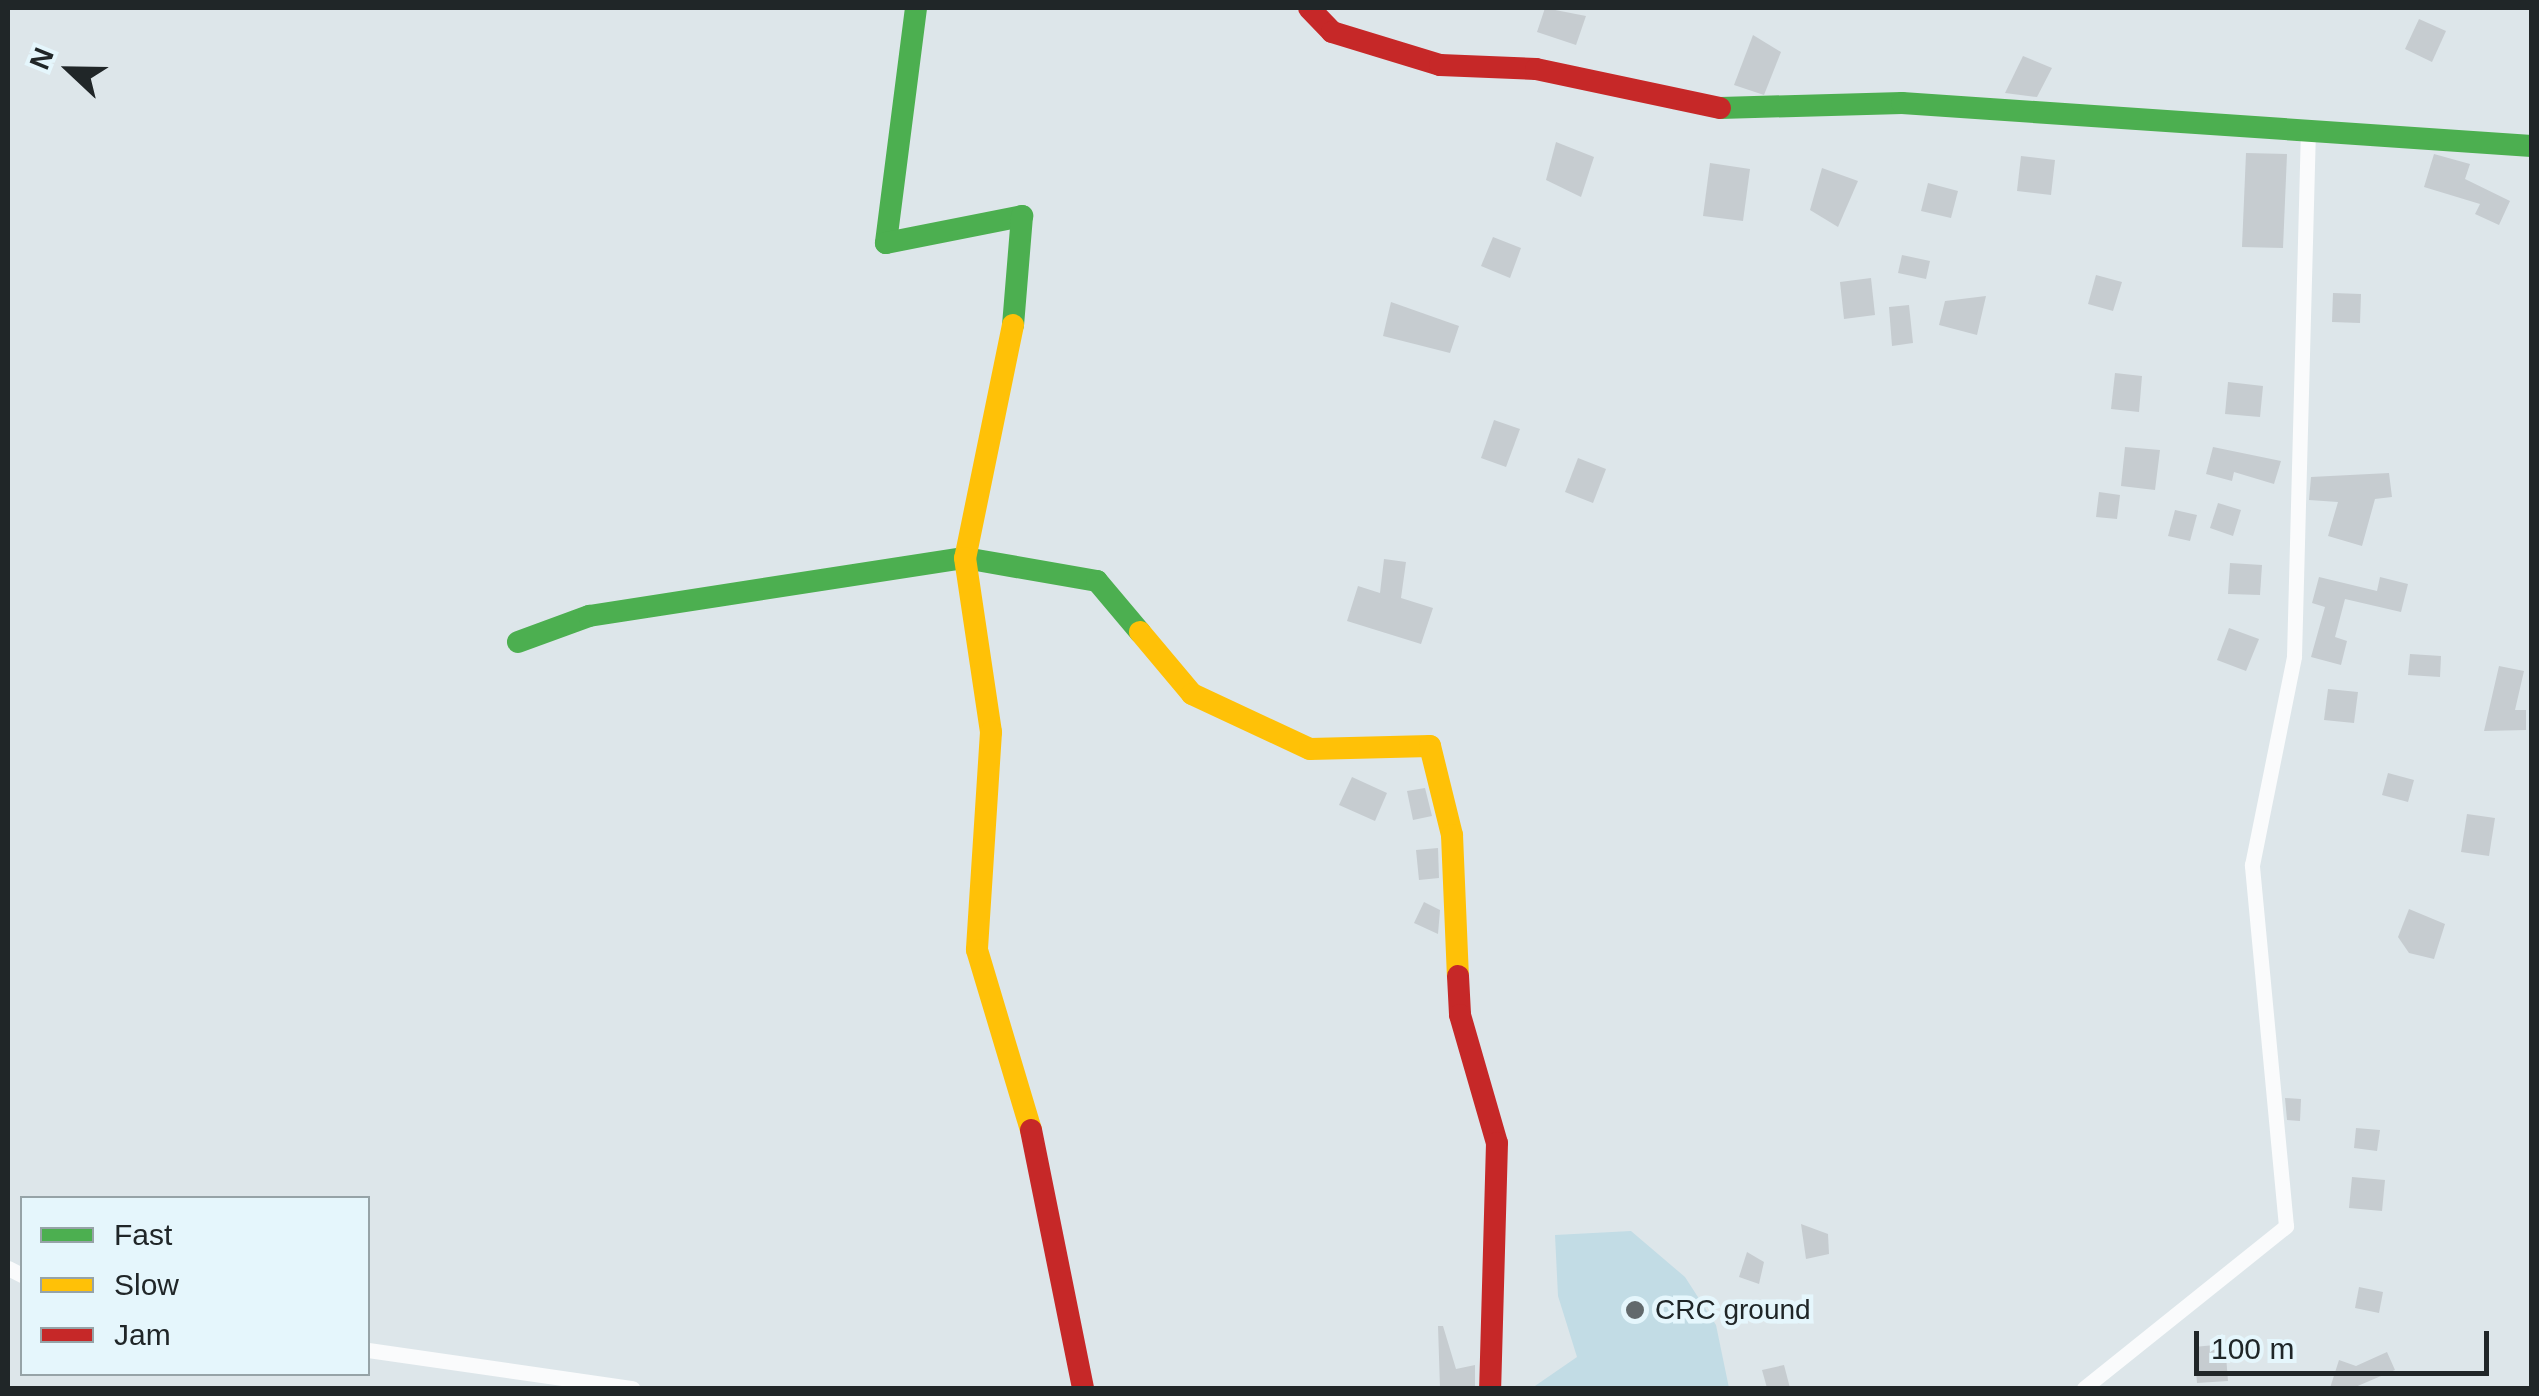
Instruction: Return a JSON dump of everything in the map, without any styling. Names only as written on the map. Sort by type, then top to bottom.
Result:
[{"type":"street","points":[[916,8],[886,243],[1022,216],[1011,353],[966,558],[991,732],[977,950],[1031,1128],[1083,1388]]},
{"type":"street","points":[[1309,8],[1332,32],[1440,65],[1536,69],[1654,98],[1741,111],[1902,103],[2532,146]]},
{"type":"street","points":[[2084,1388],[2286,1226],[2252,864],[2294,656],[2308,128]]},
{"type":"street","points":[[518,642],[589,616],[966,558],[1096,581],[1192,694],[1310,749],[1430,746],[1452,835],[1460,1015],[1497,1143],[1490,1388]]},
{"type":"street","points":[[370,1350],[632,1388]]},
{"type":"shaded area","name":"CRC ground","points":[[1631,1231],[1685,1277],[1716,1325],[1729,1388],[1532,1388],[1577,1357],[1558,1296],[1555,1235]]},
{"type":"building","points":[[1545,8],[1586,16],[1576,45],[1537,32]]},
{"type":"building","points":[[2419,19],[2446,31],[2432,62],[2405,49]]},
{"type":"building","points":[[1753,35],[1781,52],[1764,95],[1734,85]]},
{"type":"building","points":[[2023,56],[2052,68],[2037,97],[2005,93]]},
{"type":"building","points":[[1556,142],[1594,157],[1581,197],[1546,180]]},
{"type":"building","points":[[2246,153],[2287,154],[2283,248],[2242,247]]},
{"type":"building","points":[[2434,154],[2470,164],[2465,179],[2510,201],[2499,225],[2475,214],[2480,204],[2424,187]]},
{"type":"building","points":[[2021,156],[2055,160],[2051,195],[2017,191]]},
{"type":"building","points":[[1710,163],[1750,169],[1743,221],[1703,216]]},
{"type":"building","points":[[1822,168],[1858,181],[1838,227],[1810,210]]},
{"type":"building","points":[[1928,183],[1958,191],[1951,218],[1921,211]]},
{"type":"building","points":[[1493,237],[1521,248],[1510,278],[1481,266]]},
{"type":"building","points":[[1902,255],[1930,261],[1926,279],[1898,273]]},
{"type":"building","points":[[2096,275],[2122,282],[2113,311],[2088,304]]},
{"type":"building","points":[[1871,278],[1875,315],[1844,319],[1840,282]]},
{"type":"building","points":[[2333,293],[2361,294],[2360,323],[2332,322]]},
{"type":"building","points":[[1986,296],[1977,335],[1939,325],[1945,301]]},
{"type":"building","points":[[1391,302],[1459,326],[1450,353],[1383,336]]},
{"type":"building","points":[[1909,305],[1913,343],[1892,346],[1889,307]]},
{"type":"building","points":[[2115,373],[2142,376],[2139,412],[2111,409]]},
{"type":"building","points":[[2228,382],[2263,386],[2260,417],[2225,414]]},
{"type":"building","points":[[1494,420],[1520,429],[1506,467],[1481,458]]},
{"type":"building","points":[[2125,447],[2160,450],[2155,490],[2121,486]]},
{"type":"building","points":[[2213,447],[2281,461],[2274,484],[2234,472],[2232,481],[2206,474]]},
{"type":"building","points":[[1578,458],[1606,469],[1593,503],[1565,492]]},
{"type":"building","points":[[2389,473],[2392,497],[2375,499],[2362,546],[2328,536],[2338,502],[2309,500],[2311,477]]},
{"type":"building","points":[[2099,492],[2120,495],[2117,519],[2096,517]]},
{"type":"building","points":[[2218,503],[2241,510],[2233,536],[2210,528]]},
{"type":"building","points":[[2175,510],[2197,515],[2190,541],[2168,536]]},
{"type":"building","points":[[1384,559],[1406,562],[1401,598],[1433,608],[1421,644],[1347,621],[1358,586],[1380,593]]},
{"type":"building","points":[[2230,563],[2262,565],[2260,595],[2228,594]]},
{"type":"building","points":[[2319,577],[2377,591],[2380,577],[2408,584],[2401,612],[2345,599],[2335,637],[2347,641],[2341,665],[2311,657],[2325,607],[2312,603]]},
{"type":"building","points":[[2229,628],[2259,639],[2246,671],[2217,660]]},
{"type":"building","points":[[2410,654],[2441,656],[2440,677],[2408,675]]},
{"type":"building","points":[[2499,666],[2524,671],[2515,710],[2526,710],[2526,730],[2484,731]]},
{"type":"building","points":[[2328,689],[2358,692],[2354,723],[2324,720]]},
{"type":"building","points":[[2388,773],[2414,780],[2408,802],[2382,795]]},
{"type":"building","points":[[1352,777],[1387,793],[1375,821],[1339,805]]},
{"type":"building","points":[[1425,788],[1432,816],[1413,820],[1407,791]]},
{"type":"building","points":[[2467,814],[2495,818],[2489,856],[2461,852]]},
{"type":"building","points":[[1438,848],[1439,878],[1419,880],[1416,850]]},
{"type":"building","points":[[1424,902],[1440,910],[1438,934],[1414,923]]},
{"type":"building","points":[[2409,909],[2445,924],[2434,959],[2409,953],[2398,937]]},
{"type":"building","points":[[2285,1098],[2301,1099],[2300,1121],[2287,1120]]},
{"type":"building","points":[[2356,1128],[2380,1130],[2377,1151],[2354,1148]]},
{"type":"building","points":[[2352,1177],[2385,1180],[2382,1211],[2349,1208]]},
{"type":"building","points":[[1801,1224],[1828,1234],[1829,1254],[1806,1259]]},
{"type":"building","points":[[1747,1252],[1764,1262],[1759,1284],[1739,1277]]},
{"type":"building","points":[[2359,1287],[2383,1292],[2379,1313],[2355,1308]]},
{"type":"building","points":[[1438,1326],[1443,1326],[1456,1369],[1475,1365],[1475,1386],[1440,1388]]},
{"type":"building","points":[[2225,1344],[2228,1381],[2197,1383],[2194,1347]]},
{"type":"building","points":[[2387,1352],[2395,1370],[2353,1388],[2330,1388],[2339,1360],[2356,1366]]},
{"type":"building","points":[[1784,1365],[1790,1388],[1767,1388],[1762,1370]]},
{"type":"traffic: fast","points":[[916,8],[886,243],[1022,216],[1013,325]]},
{"type":"traffic: fast","points":[[1720,108],[1902,103],[2532,146]]},
{"type":"traffic: fast","points":[[518,642],[589,616],[965,558],[1097,581],[1140,632]]},
{"type":"traffic: slow","points":[[1013,325],[965,558],[991,732],[977,950],[1031,1130]]},
{"type":"traffic: slow","points":[[1140,632],[1192,694],[1310,749],[1430,746],[1452,835],[1458,976]]},
{"type":"traffic: jam","points":[[1309,8],[1332,32],[1440,65],[1536,69],[1720,108]]},
{"type":"traffic: jam","points":[[1458,976],[1460,1015],[1497,1143],[1490,1388]]},
{"type":"traffic: jam","points":[[1031,1130],[1083,1388]]},
{"type":"place","name":"CRC ground","points":[[1635,1310]]}]
